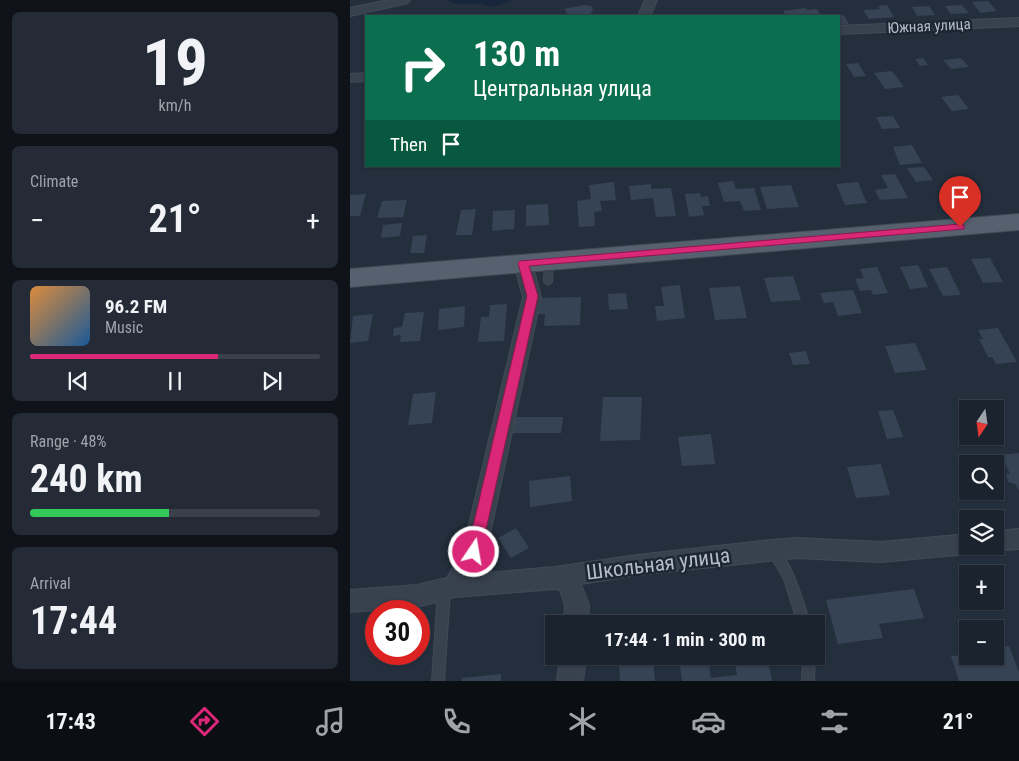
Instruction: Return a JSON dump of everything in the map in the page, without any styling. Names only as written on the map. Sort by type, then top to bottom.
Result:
[{"type":"main road","points":[[350,278],[523,263],[548,272],[1019,222]]},
{"type":"street","points":[[350,12],[404,0]]},
{"type":"street","points":[[644,15],[650,0]]},
{"type":"street","name":"Южная улица","points":[[840,30],[1019,22]]},
{"type":"street","points":[[350,78],[365,77]]},
{"type":"street","points":[[449,589],[474,552],[532,296],[523,263]]},
{"type":"street","points":[[1004,540],[1019,539]]},
{"type":"street","name":"Школьная улица","points":[[350,601],[397,598],[449,589],[555,578],[636,565],[771,550],[796,548],[881,552],[959,545]]},
{"type":"street","points":[[555,578],[570,583],[577,605],[576,615]]},
{"type":"street","points":[[570,681],[572,665]]},
{"type":"lane","points":[[771,550],[788,572],[802,615]]},
{"type":"lane","points":[[438,681],[449,589]]},
{"type":"lane","points":[[808,681],[809,665]]},
{"type":"water","points":[[446,0],[511,1],[493,7],[481,4],[456,4]]},
{"type":"building","points":[[988,1],[997,11],[980,13],[972,2]]},
{"type":"building","points":[[584,5],[591,6],[593,10],[590,13],[595,15],[568,15],[564,9]]},
{"type":"building","points":[[887,5],[894,17],[869,19],[863,10],[880,9],[878,6]]},
{"type":"building","points":[[962,5],[969,13],[951,14],[945,6]]},
{"type":"building","points":[[929,6],[935,15],[917,16],[912,7]]},
{"type":"building","points":[[806,8],[807,10],[817,9],[820,15],[785,15],[783,11]]},
{"type":"building","points":[[844,15],[849,24],[840,25],[840,16]]},
{"type":"building","points":[[923,58],[928,65],[920,66],[915,59]]},
{"type":"building","points":[[961,58],[969,67],[951,69],[943,60]]},
{"type":"building","points":[[858,63],[866,76],[854,77],[846,64]]},
{"type":"building","points":[[892,71],[904,87],[885,89],[874,73]]},
{"type":"building","points":[[958,95],[969,109],[952,111],[941,97]]},
{"type":"building","points":[[893,116],[900,128],[882,129],[876,117]]},
{"type":"building","points":[[912,145],[922,163],[900,165],[893,147]]},
{"type":"building","points":[[924,167],[933,180],[916,182],[907,168]]},
{"type":"building","points":[[895,174],[908,198],[880,200],[875,190],[888,188],[881,175]]},
{"type":"building","points":[[964,177],[977,197],[958,199],[946,179]]},
{"type":"building","points":[[733,181],[736,189],[754,188],[761,210],[744,211],[740,201],[724,202],[718,183]]},
{"type":"building","points":[[614,182],[616,200],[600,201],[602,211],[594,212],[595,226],[579,227],[577,201],[591,199],[589,185]]},
{"type":"building","points":[[858,182],[867,203],[845,205],[836,184]]},
{"type":"building","points":[[651,184],[651,189],[671,188],[676,216],[656,217],[653,198],[631,200],[629,186]]},
{"type":"building","points":[[791,185],[799,207],[767,209],[760,187]]},
{"type":"building","points":[[700,193],[701,197],[708,196],[710,206],[702,206],[704,215],[689,217],[685,194]]},
{"type":"building","points":[[366,194],[360,216],[350,216],[350,195]]},
{"type":"building","points":[[407,200],[403,217],[377,218],[382,201]]},
{"type":"building","points":[[548,204],[549,225],[526,226],[526,205]]},
{"type":"building","points":[[476,209],[472,235],[456,235],[461,210]]},
{"type":"building","points":[[515,210],[514,229],[492,231],[493,211]]},
{"type":"building","points":[[402,223],[400,236],[381,238],[383,225]]},
{"type":"building","points":[[427,235],[424,253],[410,253],[413,236]]},
{"type":"building","points":[[990,258],[1003,282],[983,283],[971,259]]},
{"type":"building","points":[[918,265],[928,287],[910,289],[900,267]]},
{"type":"building","points":[[877,267],[888,293],[873,295],[871,290],[860,291],[855,279],[864,278],[860,269]]},
{"type":"building","points":[[947,267],[961,295],[943,296],[929,269]]},
{"type":"building","points":[[793,276],[801,300],[771,302],[764,278]]},
{"type":"building","points":[[680,285],[685,318],[657,321],[655,306],[664,306],[661,287]]},
{"type":"building","points":[[740,286],[747,318],[715,320],[709,288]]},
{"type":"building","points":[[853,290],[862,313],[838,316],[833,302],[824,303],[820,293]]},
{"type":"building","points":[[626,293],[628,309],[609,310],[608,294]]},
{"type":"building","points":[[581,297],[580,325],[544,326],[545,314],[536,314],[537,298]]},
{"type":"building","points":[[507,304],[504,341],[478,342],[481,317],[489,317],[490,305]]},
{"type":"building","points":[[465,306],[464,327],[438,330],[439,309]]},
{"type":"building","points":[[424,312],[420,341],[400,342],[401,335],[393,336],[394,328],[402,327],[405,313]]},
{"type":"building","points":[[373,314],[368,341],[350,343],[353,316]]},
{"type":"building","points":[[998,328],[1017,362],[996,364],[992,357],[988,357],[979,339],[983,339],[978,330]]},
{"type":"building","points":[[915,343],[927,370],[895,373],[885,346]]},
{"type":"building","points":[[806,351],[810,364],[793,365],[789,353]]},
{"type":"building","points":[[436,392],[432,423],[408,425],[413,394]]},
{"type":"building","points":[[603,397],[642,397],[640,440],[600,441]]},
{"type":"building","points":[[893,410],[903,437],[887,439],[878,411]]},
{"type":"building","points":[[514,417],[563,417],[561,433],[512,433]]},
{"type":"building","points":[[711,434],[715,464],[682,466],[678,437]]},
{"type":"building","points":[[1019,453],[1019,491],[1015,484],[1008,482],[1006,474],[1010,474],[1004,461],[1004,455],[1001,455]]},
{"type":"building","points":[[881,464],[890,495],[856,498],[847,467]]},
{"type":"building","points":[[570,476],[572,501],[530,507],[529,481]]},
{"type":"building","points":[[516,528],[529,548],[511,558],[498,538]]},
{"type":"building","points":[[914,589],[924,618],[879,624],[883,638],[838,644],[826,600]]},
{"type":"building","points":[[1004,646],[1009,646],[1019,672],[1019,681],[959,681],[951,656],[959,655],[959,665],[1004,665]]},
{"type":"building","points":[[619,665],[653,665],[655,681],[620,681]]},
{"type":"building","points":[[680,665],[709,665],[711,678],[737,675],[735,665],[769,665],[772,681],[682,681]]},
{"type":"building","points":[[501,674],[501,681],[462,681],[462,678]]},
{"type":"route","points":[[474,552],[532,296],[523,263],[960,227]]}]
